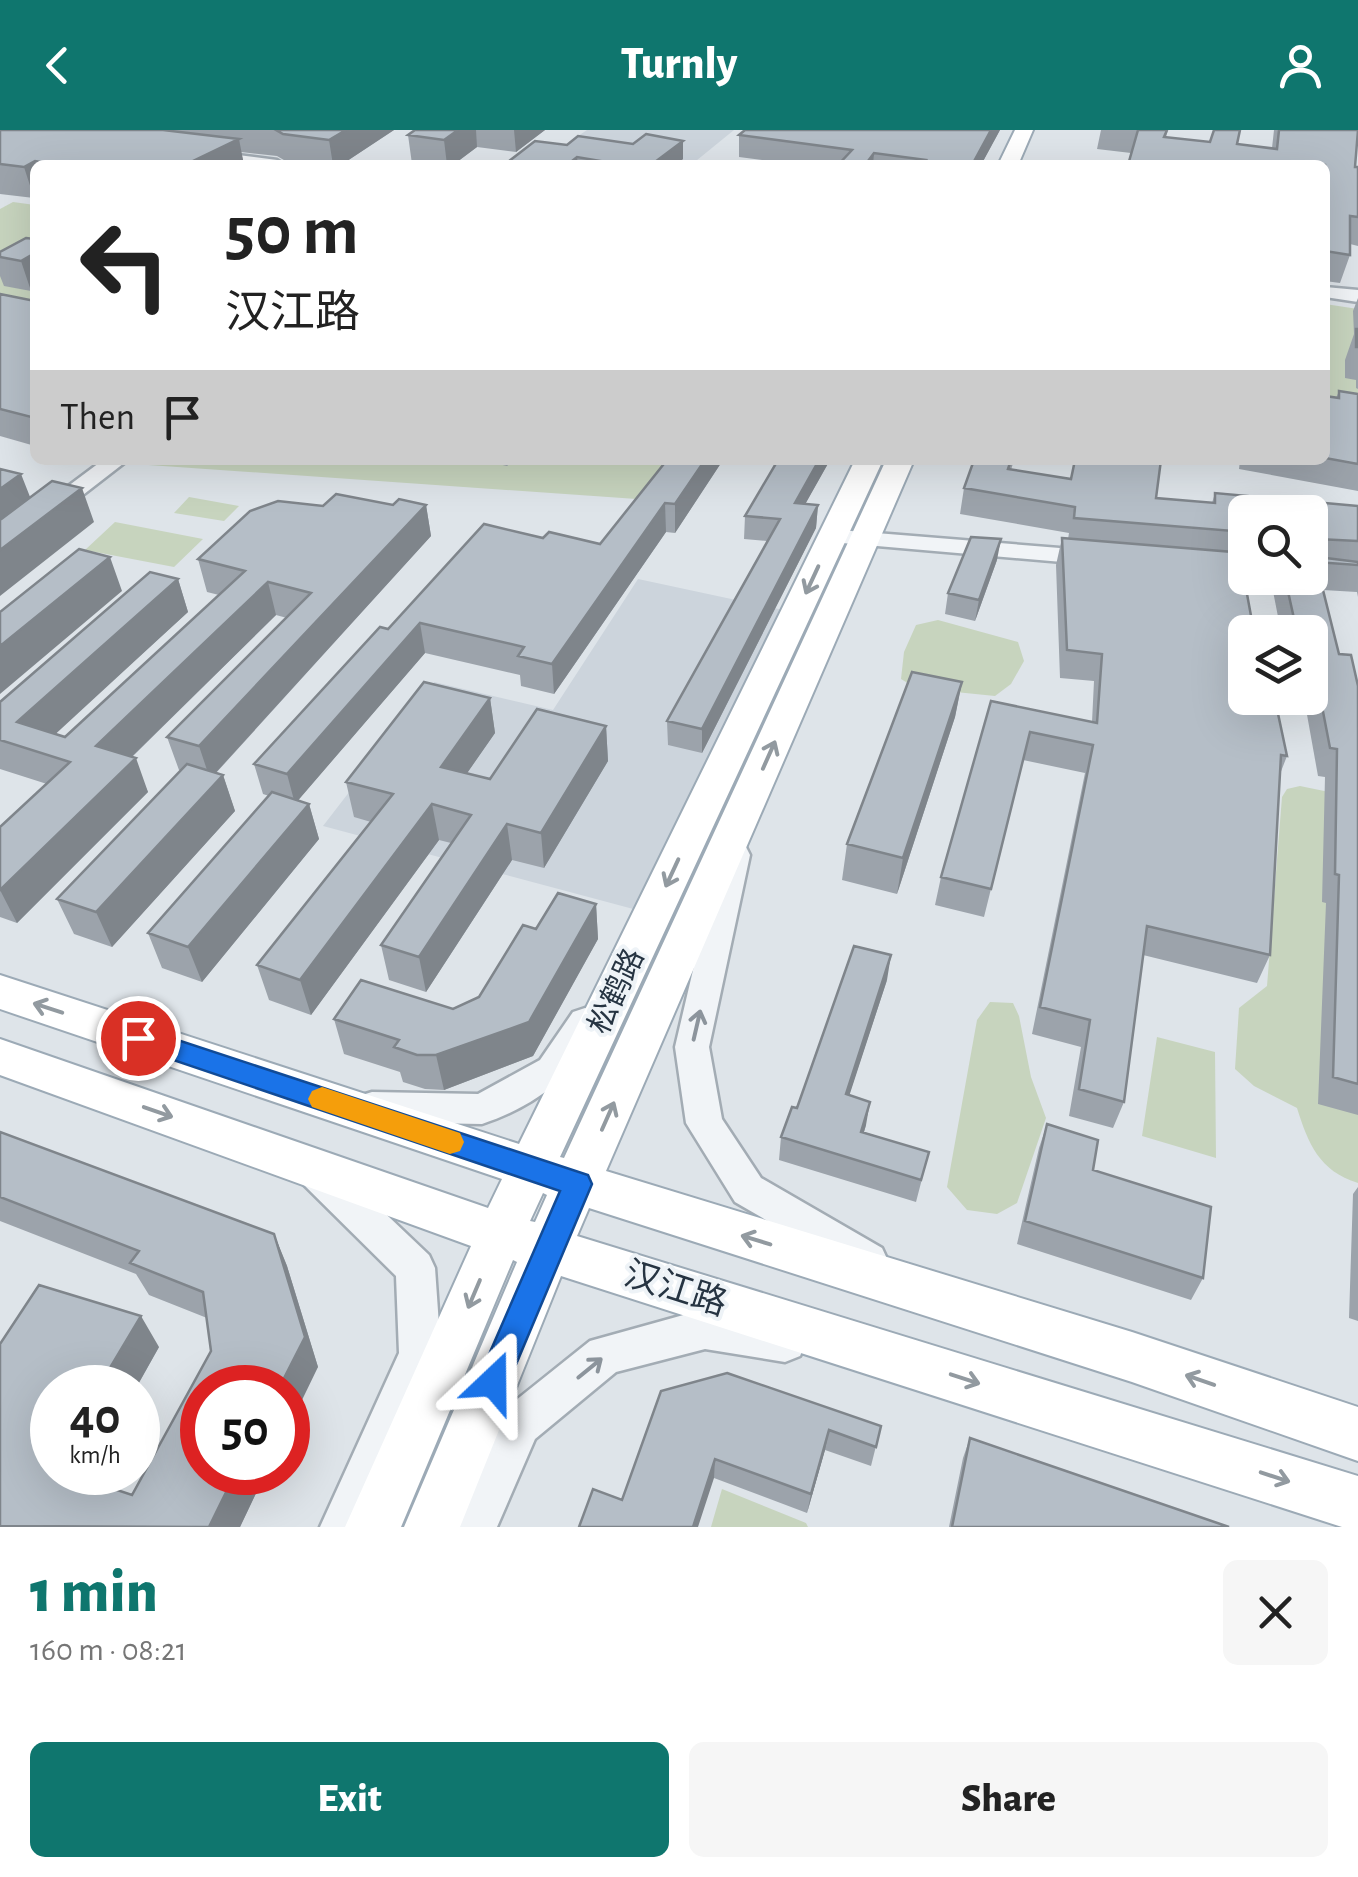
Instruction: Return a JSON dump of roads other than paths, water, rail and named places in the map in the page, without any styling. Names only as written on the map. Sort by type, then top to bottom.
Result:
[{"type":"main road","points":[[1010,160],[1024,130]]},
{"type":"main road","points":[[1032,160],[1046,130]]},
{"type":"main road","name":"松鹤路","points":[[432,1527],[548,1247],[745,808],[848,538],[868,465]]},
{"type":"main road","name":"松鹤路","points":[[373,1527],[500,1234],[636,950],[848,538],[897,465]]},
{"type":"main road","points":[[0,992],[532,1170],[1132,1357],[1358,1434]]},
{"type":"main road","name":"汉江路","points":[[0,1056],[500,1234],[1358,1504]]},
{"type":"street","points":[[179,153],[236,160]]},
{"type":"street","points":[[1330,293],[1358,296]]},
{"type":"street","points":[[0,548],[110,465]]},
{"type":"street","points":[[848,538],[1127,560]]},
{"type":"street","points":[[745,808],[692,1047],[704,1123],[748,1190],[918,1290]]},
{"type":"street","points":[[346,1107],[482,1109],[552,1070],[636,950]]},
{"type":"street","points":[[310,1166],[415,1268],[420,1354],[344,1527]]},
{"type":"street","points":[[474,1527],[520,1424],[605,1355],[705,1329],[914,1363]]},
{"type":"street","points":[[344,1527],[412,1439]]},
{"type":"street","points":[[456,1527],[462,1455]]}]
